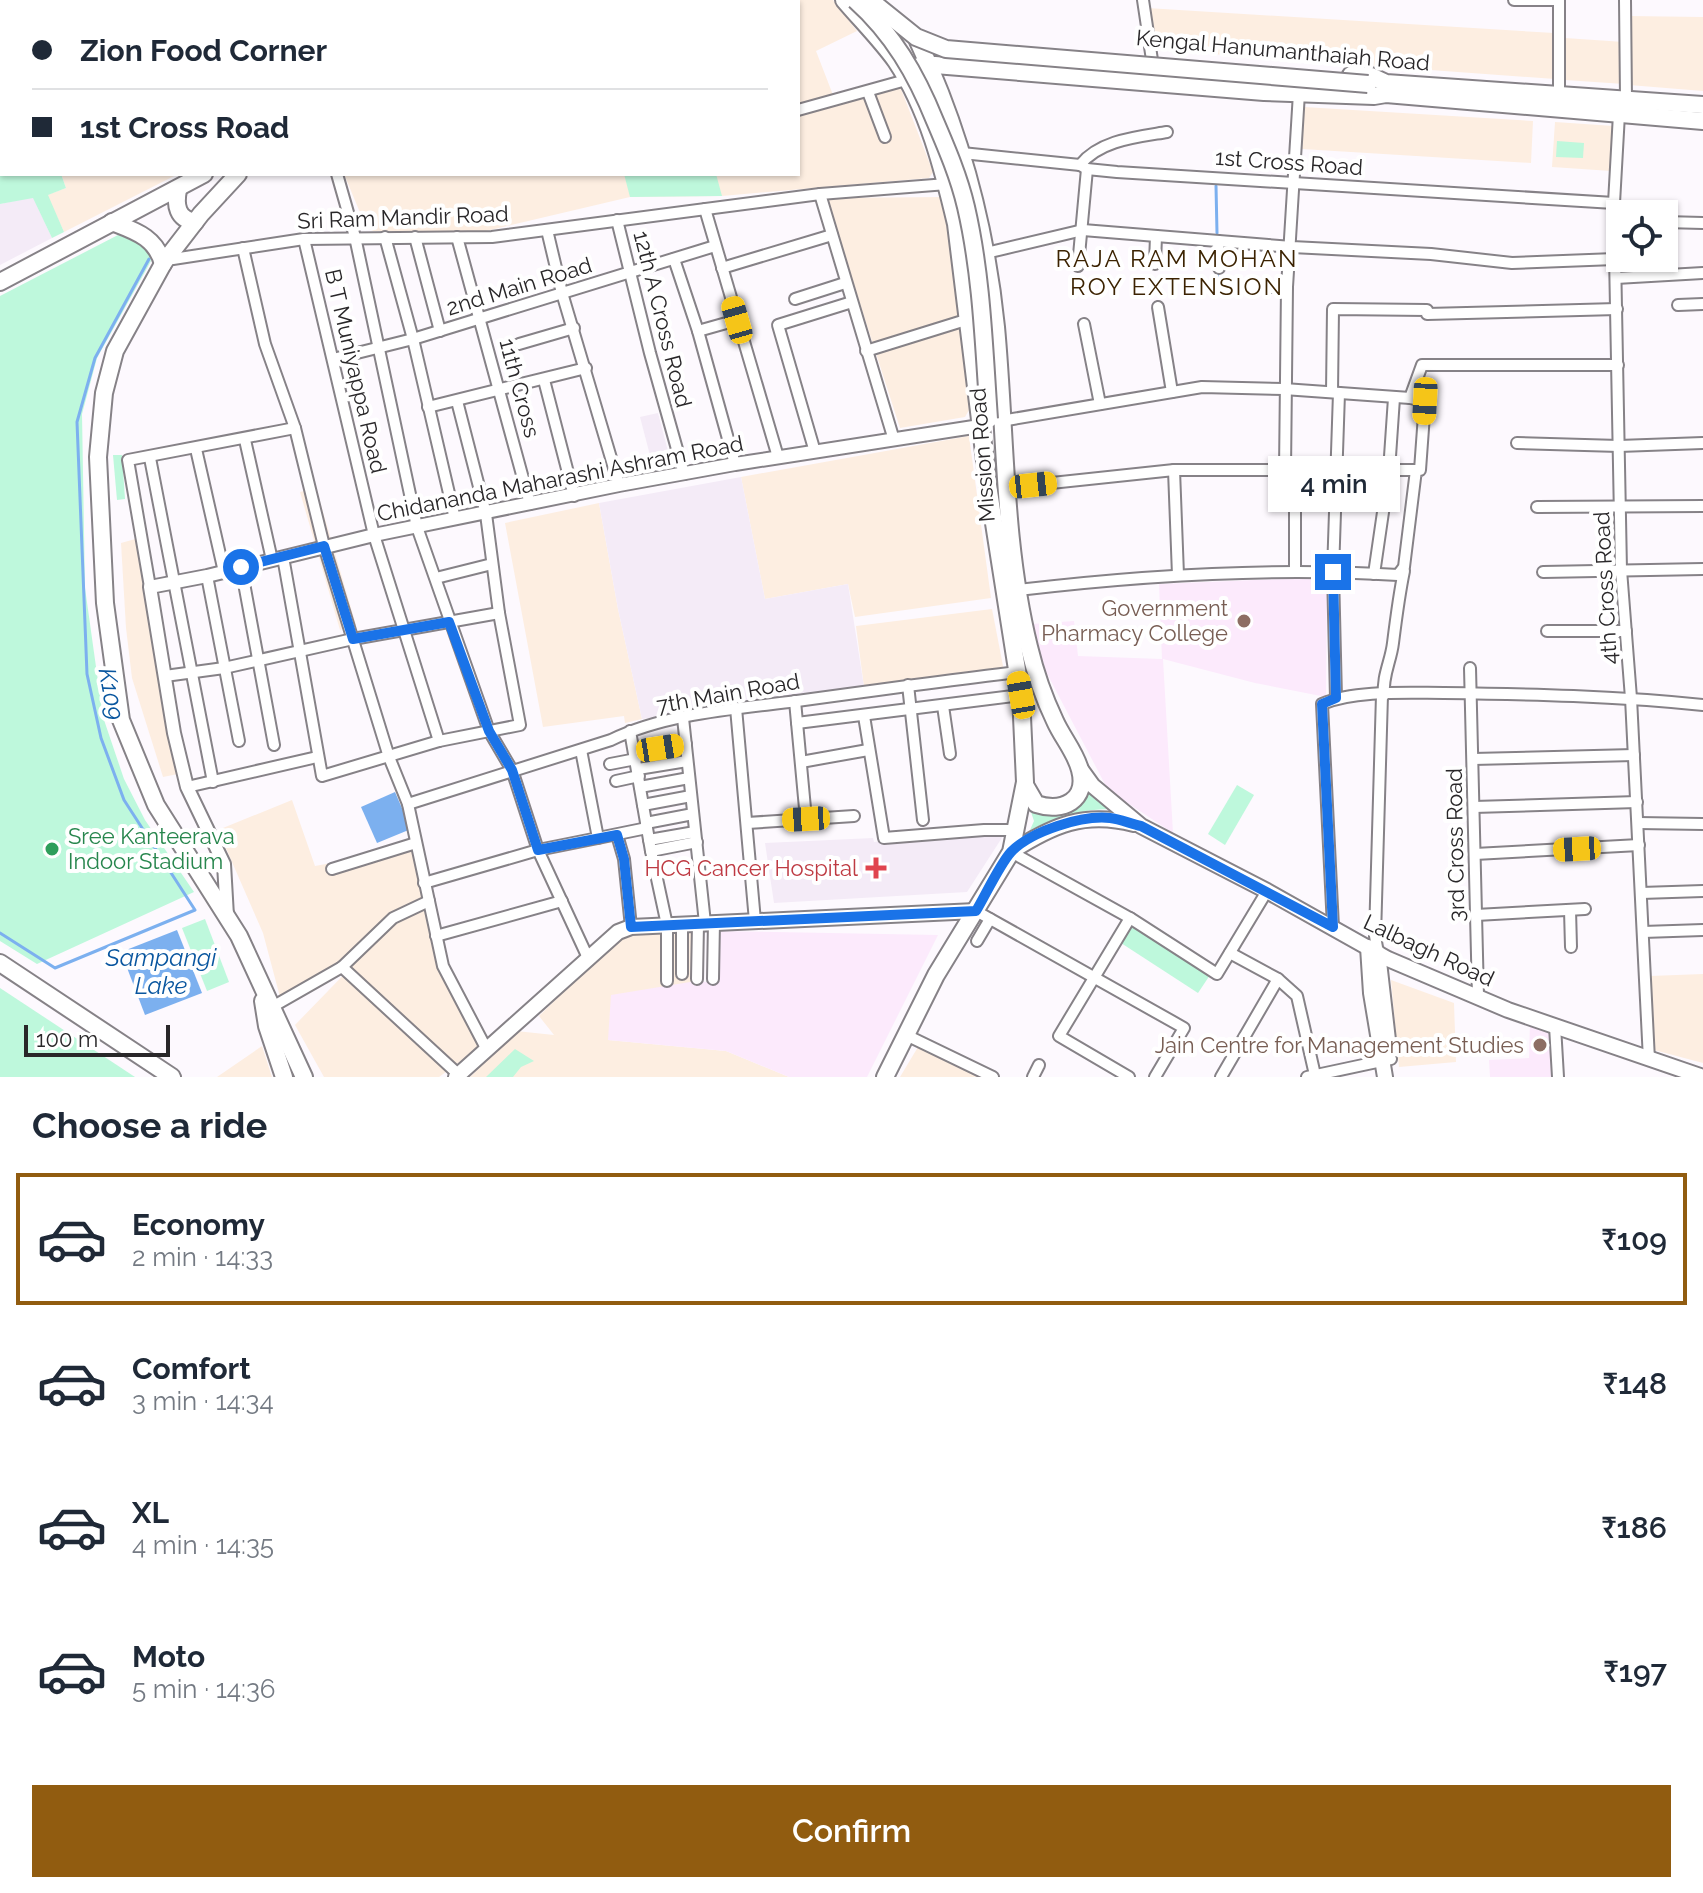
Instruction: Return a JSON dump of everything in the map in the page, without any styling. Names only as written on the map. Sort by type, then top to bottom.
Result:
[{"type":"main road","name":"Mission Road","points":[[844,0],[900,69],[923,113],[947,184],[956,224],[969,319],[1005,488],[1028,646],[1055,721],[1080,768]]},
{"type":"main road","points":[[855,0],[879,23],[917,79],[962,193],[971,232],[981,313],[990,422]]},
{"type":"main road","points":[[872,0],[916,37],[946,49],[1377,88]]},
{"type":"main road","points":[[872,0],[918,41],[900,69]]},
{"type":"main road","points":[[879,23],[935,53],[956,57],[1377,88]]},
{"type":"main road","name":"Mission Road","points":[[885,1077],[936,975],[983,915],[1011,852],[1025,785],[1021,695],[983,445],[990,432],[996,328],[986,253],[962,153],[918,41]]},
{"type":"main road","name":"Kengal Hanumanthaiah Road","points":[[900,69],[929,66],[1374,96],[1377,88],[1371,76],[1217,67],[918,41]]},
{"type":"main road","name":"Kengal Hanumanthaiah Road","points":[[1377,88],[1559,94],[1703,121]]},
{"type":"main road","name":"Kengal Hanumanthaiah Road","points":[[1377,88],[1623,106],[1703,105]]},
{"type":"main road","points":[[0,282],[201,176]]},
{"type":"main road","points":[[236,176],[166,259],[120,340],[104,393],[98,457],[105,603],[115,688],[123,726],[156,805],[239,936],[304,1077]]},
{"type":"main road","points":[[178,190],[178,213],[186,220],[195,222]]},
{"type":"main road","points":[[114,221],[147,238],[166,259]]},
{"type":"main road","points":[[1025,785],[1036,804],[1058,807],[1077,798],[1081,791],[1080,768]]},
{"type":"main road","name":"Lalbagh Road","points":[[1080,768],[1093,786],[1141,826],[1373,950],[1508,1010],[1703,1077]]},
{"type":"main road","points":[[1011,852],[1042,832],[1088,818],[1112,818],[1141,826]]},
{"type":"main road","points":[[457,1076],[618,932],[631,927],[983,915]]},
{"type":"main road","points":[[1373,950],[1386,1060],[1385,1077]]},
{"type":"main road","points":[[0,963],[172,1077]]},
{"type":"main road","points":[[259,980],[267,1026],[284,1077]]},
{"type":"main road","points":[[1386,1060],[1394,1077]]},
{"type":"street","points":[[861,21],[863,0]]},
{"type":"street","points":[[1143,0],[1152,60]]},
{"type":"street","points":[[1514,0],[1559,0],[1559,94]]},
{"type":"street","name":"4th Cross Road","points":[[1614,200],[1623,106],[1625,0]]},
{"type":"street","points":[[800,109],[868,92],[900,69]]},
{"type":"street","points":[[868,92],[885,137]]},
{"type":"street","points":[[1295,572],[1284,389],[1299,93]]},
{"type":"street","points":[[1078,266],[1083,230],[1084,167],[1089,154],[1122,140],[1167,132]]},
{"type":"street","name":"1st Cross Road","points":[[962,153],[1084,167],[1606,203]]},
{"type":"street","points":[[338,176],[355,237],[417,527],[489,731],[512,770],[538,850],[589,960]]},
{"type":"street","name":"Sri Ram Mandir Road","points":[[166,259],[304,239],[492,237],[820,194],[947,184]]},
{"type":"street","points":[[820,194],[894,440]]},
{"type":"street","points":[[705,209],[778,457]]},
{"type":"street","name":"12th A Cross Road","points":[[617,220],[684,474]]},
{"type":"street","points":[[1678,222],[1703,223]]},
{"type":"street","points":[[547,230],[562,293],[619,485]]},
{"type":"street","points":[[986,253],[1083,230],[1292,247],[1431,254],[1512,263],[1606,259]]},
{"type":"street","points":[[722,268],[832,235]]},
{"type":"street","points":[[1155,264],[1156,236]]},
{"type":"street","points":[[385,237],[413,339],[455,519]]},
{"type":"street","points":[[415,237],[440,331]]},
{"type":"street","name":"11th Cross","points":[[457,237],[530,504]]},
{"type":"street","name":"B T Muniyappa Road","points":[[304,239],[374,535],[439,741]]},
{"type":"street","points":[[1218,241],[1219,268]]},
{"type":"street","name":"2nd Main Road","points":[[333,359],[413,339],[715,246]]},
{"type":"street","points":[[243,248],[265,344],[295,428],[324,546],[389,757],[408,804],[443,966],[487,1050]]},
{"type":"street","points":[[674,259],[698,331],[735,464]]},
{"type":"street","name":"4th Cross Road","points":[[1616,272],[1621,570],[1637,802],[1649,1060]]},
{"type":"street","points":[[1616,278],[1703,273]]},
{"type":"street","points":[[795,299],[845,283]]},
{"type":"street","points":[[1228,287],[1287,287]]},
{"type":"street","points":[[815,452],[778,325],[852,302]]},
{"type":"street","points":[[1678,305],[1703,304]]},
{"type":"street","points":[[1158,307],[1172,392]]},
{"type":"street","points":[[1336,698],[1333,309],[1427,310],[1427,314],[1617,309]]},
{"type":"street","points":[[866,351],[969,319]]},
{"type":"street","points":[[698,331],[737,320]]},
{"type":"street","points":[[1084,324],[1100,404]]},
{"type":"street","points":[[519,344],[574,328]]},
{"type":"street","points":[[1410,398],[1422,365],[1618,365]]},
{"type":"street","points":[[428,407],[586,368]]},
{"type":"street","points":[[544,380],[574,496]]},
{"type":"street","points":[[990,422],[1202,387],[1336,392],[1425,401],[1420,470],[1174,470],[1005,488]]},
{"type":"street","points":[[1374,574],[1389,471],[1394,398]]},
{"type":"street","points":[[245,440],[278,558],[322,776],[439,741],[520,725],[499,613],[486,514],[457,401]]},
{"type":"street","name":"Chidananda Maharashi Ashram Road","points":[[150,587],[374,535],[619,485],[990,422]]},
{"type":"street","points":[[227,916],[224,864],[187,787],[128,460],[295,428]]},
{"type":"street","points":[[1517,443],[1619,446],[1703,443]]},
{"type":"street","points":[[196,449],[224,572]]},
{"type":"street","points":[[150,458],[213,782]]},
{"type":"street","points":[[1174,470],[1178,575]]},
{"type":"street","points":[[1373,950],[1383,682],[1393,646],[1416,470]]},
{"type":"street","points":[[1537,507],[1703,506]]},
{"type":"street","points":[[436,578],[492,564]]},
{"type":"street","points":[[241,567],[274,745]]},
{"type":"street","points":[[1018,590],[1178,575],[1333,572],[1398,575],[1404,567]]},
{"type":"street","points":[[1543,572],[1703,569]]},
{"type":"street","points":[[207,576],[239,741]]},
{"type":"street","points":[[165,676],[257,662],[353,639],[499,613]]},
{"type":"street","points":[[1547,631],[1626,631]]},
{"type":"street","name":"3rd Cross Road","points":[[1470,668],[1478,996]]},
{"type":"street","name":"7th Main Road","points":[[408,804],[581,750],[630,731],[683,718],[736,708],[1017,672]]},
{"type":"street","points":[[908,685],[923,820]]},
{"type":"street","points":[[1333,927],[1322,704],[1336,698],[1469,694],[1631,698],[1703,705]]},
{"type":"street","points":[[797,723],[1021,695]]},
{"type":"street","points":[[795,701],[806,819]]},
{"type":"street","points":[[943,706],[950,754]]},
{"type":"street","points":[[736,708],[755,921]]},
{"type":"street","points":[[864,716],[884,838],[1017,830]]},
{"type":"street","points":[[683,718],[713,979]]},
{"type":"street","points":[[630,731],[650,845],[674,925],[682,974]]},
{"type":"street","points":[[616,781],[686,744]]},
{"type":"street","points":[[581,750],[598,838]]},
{"type":"street","points":[[801,762],[868,750]]},
{"type":"street","points":[[1473,759],[1634,755]]},
{"type":"street","points":[[187,787],[317,757]]},
{"type":"street","points":[[637,769],[687,761]]},
{"type":"street","points":[[610,764],[689,778]]},
{"type":"street","points":[[643,805],[691,796]]},
{"type":"street","points":[[1474,807],[1637,802]]},
{"type":"street","points":[[424,883],[538,850],[617,835],[693,814]]},
{"type":"street","points":[[747,823],[854,816]]},
{"type":"street","points":[[1638,823],[1703,824]]},
{"type":"street","points":[[617,835],[624,859],[631,927]]},
{"type":"street","points":[[650,845],[696,837]]},
{"type":"street","points":[[332,869],[416,843]]},
{"type":"street","points":[[1475,854],[1639,845]]},
{"type":"street","points":[[1011,852],[1130,918],[1217,974],[1267,891]]},
{"type":"street","points":[[1641,893],[1703,891]]},
{"type":"street","points":[[272,1007],[342,967],[393,918],[429,901]]},
{"type":"street","points":[[436,936],[562,901]]},
{"type":"street","points":[[1476,915],[1585,909]]},
{"type":"street","points":[[1570,910],[1571,947]]},
{"type":"street","points":[[977,941],[983,915],[1184,1028],[1155,1077]]},
{"type":"street","points":[[1129,1077],[1059,1036],[1130,918]]},
{"type":"street","points":[[697,979],[706,923]]},
{"type":"street","points":[[667,981],[674,925]]},
{"type":"street","points":[[1643,932],[1703,930]]},
{"type":"street","points":[[1230,953],[1278,979],[1297,996],[1311,1076],[1386,1060]]},
{"type":"street","points":[[342,967],[457,1076]]},
{"type":"street","points":[[1221,1077],[1278,979]]},
{"type":"street","points":[[1555,1026],[1558,1077]]},
{"type":"street","points":[[906,1035],[993,1077]]},
{"type":"street","points":[[1033,1077],[1039,1065]]},
{"type":"shaded area","points":[[800,0],[833,0],[857,31],[816,51],[833,95],[896,76],[933,172],[929,178],[722,196],[630,197],[486,231],[373,231],[366,227],[345,176],[800,176]]},
{"type":"shaded area","points":[[1147,8],[1554,33],[1555,79],[1157,50]]},
{"type":"shaded area","points":[[1628,16],[1703,17],[1703,91],[1629,85]]},
{"type":"shaded area","points":[[1565,38],[1624,42],[1624,84],[1565,80]]},
{"type":"shaded area","points":[[1304,107],[1533,121],[1531,163],[1302,149]]},
{"type":"shaded area","points":[[1555,122],[1614,126],[1611,171],[1552,167]]},
{"type":"shaded area","points":[[62,176],[174,176],[64,232],[47,195],[66,188]]},
{"type":"shaded area","points":[[33,197],[52,238],[0,265],[0,204]]},
{"type":"shaded area","points":[[943,197],[969,410],[965,417],[900,428],[826,198]]},
{"type":"shaded area","points":[[658,413],[670,459],[652,463],[640,417]]},
{"type":"shaded area","points":[[969,436],[991,598],[855,617],[848,584],[765,599],[741,477]]},
{"type":"shaded area","points":[[741,477],[765,599],[848,584],[864,687],[642,719],[599,503]]},
{"type":"shaded area","points":[[316,488],[356,625],[340,630],[300,492]]},
{"type":"shaded area","points":[[599,503],[642,719],[625,723],[624,716],[543,727],[505,523]]},
{"type":"shaded area","points":[[139,538],[178,774],[163,777],[132,678],[126,628],[121,543]]},
{"type":"shaded area","points":[[1327,577],[1326,697],[1255,683],[1163,659],[1173,833],[1108,790],[1042,664],[1032,624],[1074,621],[1078,656],[1162,659],[1159,584]]},
{"type":"shaded area","points":[[992,609],[1004,671],[864,687],[856,626]]},
{"type":"shaded area","points":[[292,800],[315,866],[412,848],[423,900],[392,916],[329,969],[280,997],[263,933],[218,830]]},
{"type":"shaded area","name":"HCG Cancer Hospital","points":[[982,831],[1005,833],[967,892],[774,903],[765,843],[873,838],[874,842]]},
{"type":"shaded area","points":[[424,908],[438,967],[480,1047],[439,1077],[324,1077],[295,1025],[393,924],[410,911]]},
{"type":"shaded area","points":[[696,931],[696,981],[608,1040],[726,1051],[789,1077],[470,1077],[516,1031],[554,1035],[539,1016],[626,935]]},
{"type":"shaded area","points":[[717,931],[938,935],[867,1077],[789,1077],[726,1051],[608,1040],[611,995],[696,981],[715,983]]},
{"type":"shaded area","points":[[1703,974],[1703,1063],[1654,1050],[1650,976]]},
{"type":"shaded area","points":[[1391,980],[1454,1003],[1456,1062],[1399,1067]]},
{"type":"shaded area","name":"Jain Centre for Management Studies","points":[[1530,1022],[1550,1032],[1551,1077],[1490,1077],[1489,1060],[1529,1058]]},
{"type":"shaded area","points":[[262,1046],[272,1077],[217,1077]]},
{"type":"shaded area","points":[[918,1047],[983,1077],[900,1077]]},
{"type":"green space","points":[[1557,141],[1584,143],[1583,158],[1556,157]]},
{"type":"green space","points":[[0,176],[62,176],[66,188],[48,195],[64,232],[52,238],[33,198],[0,204]]},
{"type":"green space","points":[[625,176],[717,176],[722,196],[630,197]]},
{"type":"green space","points":[[118,235],[146,244],[151,261],[97,358],[82,414],[85,588],[103,717],[124,779],[145,820],[194,892],[37,964],[0,941],[0,296]]},
{"type":"green space","points":[[113,455],[122,455],[125,499],[117,500]]},
{"type":"green space","points":[[1237,785],[1254,795],[1225,845],[1208,834]]},
{"type":"green space","points":[[1087,790],[1109,809],[1068,815],[1030,830],[1034,821],[1030,809],[1047,813],[1061,810]]},
{"type":"green space","points":[[205,919],[229,982],[207,991],[182,928]]},
{"type":"green space","points":[[1133,925],[1210,975],[1198,993],[1121,943]]},
{"type":"green space","points":[[0,988],[135,1077],[0,1077]]},
{"type":"green space","points":[[515,1049],[534,1061],[521,1067],[513,1077],[486,1077]]},
{"type":"water","points":[[395,792],[411,829],[377,843],[361,807]]},
{"type":"water","name":"Sampangi Lake","points":[[177,930],[202,993],[145,1015],[121,952]]},
{"type":"waterway","name":"K109","points":[[1216,186],[1217,233]]},
{"type":"waterway","name":"K109","points":[[0,933],[55,968],[195,910],[124,800],[101,738],[87,674],[77,422],[95,358],[149,259]]},
{"type":"waterway","name":"K109","points":[[1217,269],[1218,291],[1227,291]]},
{"type":"place","name":"Government Pharmacy College","points":[[1244,621]]},
{"type":"place","name":"Sree Kanteerava Indoor Stadium","points":[[52,849]]},
{"type":"place","name":"HCG Cancer Hospital","points":[[876,868]]},
{"type":"place","name":"Jain Centre for Management Studies","points":[[1540,1045]]},
{"type":"district","name":"RAJA RAM MOHAN ROY EXTENSION","points":[[1177,273]]},
{"type":"route","points":[[241,567],[324,546],[353,639],[449,622],[489,731],[512,770],[538,850],[617,835],[624,859],[631,927],[976,911],[1011,852],[1042,832],[1088,818],[1112,818],[1141,826],[1333,927],[1322,704],[1336,698],[1333,572]]}]
